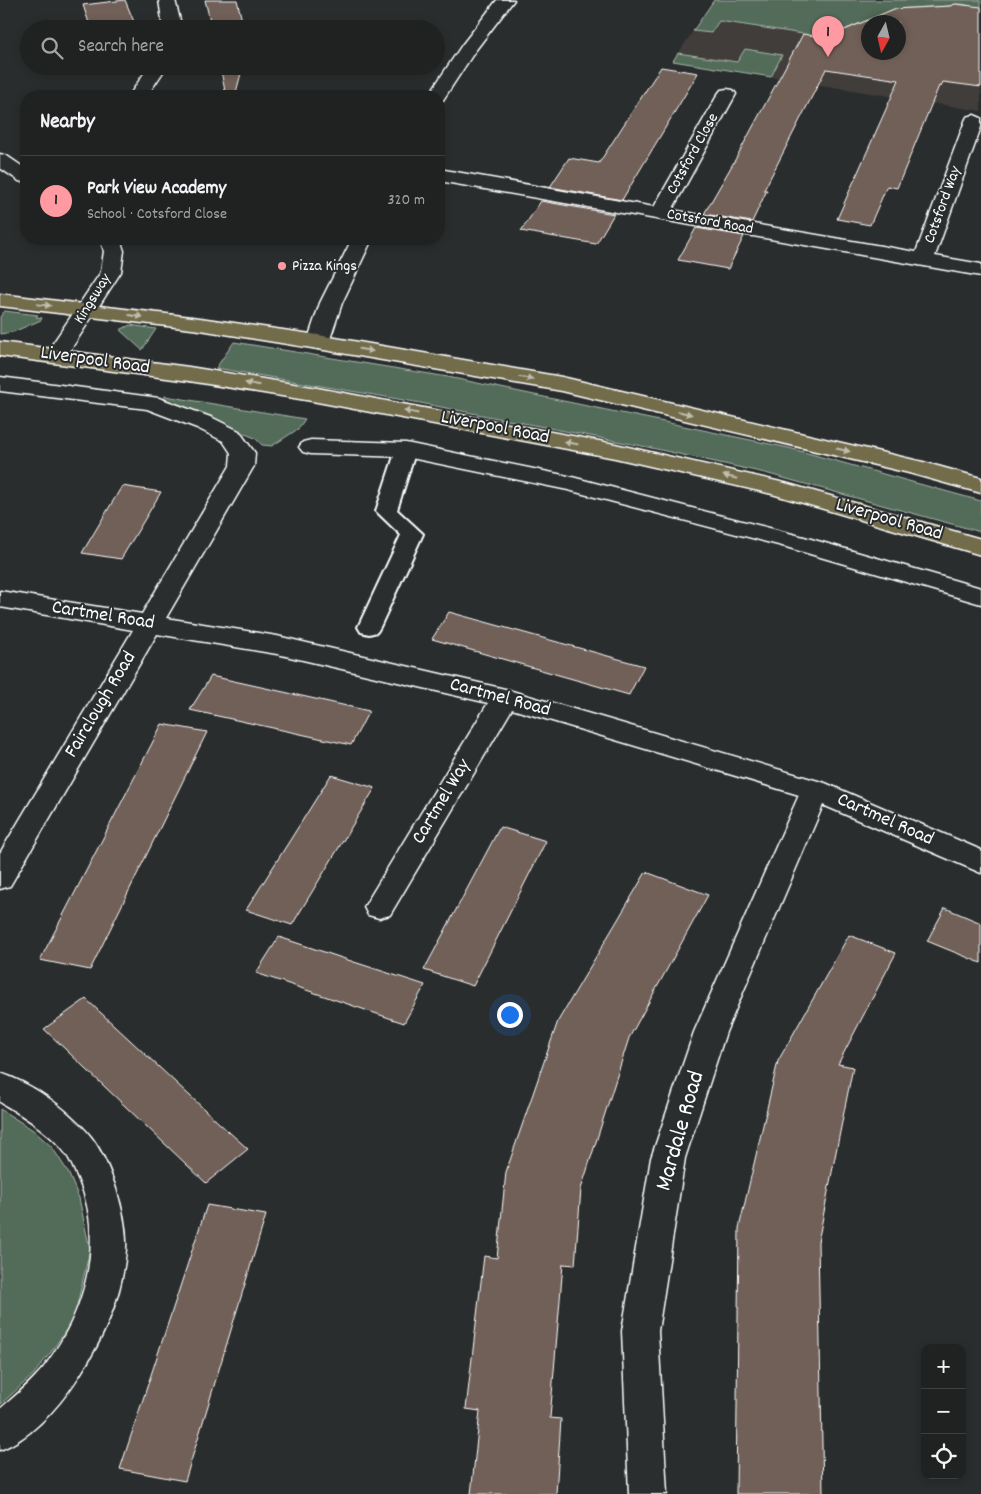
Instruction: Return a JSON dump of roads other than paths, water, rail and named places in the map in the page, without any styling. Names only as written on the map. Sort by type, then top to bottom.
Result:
[{"type":"highway","points":[[0,300],[88,309],[318,342],[562,384],[915,467],[981,486]]},
{"type":"highway","name":"Liverpool Road","points":[[0,349],[189,374],[312,394],[615,451],[778,488],[981,547]]},
{"type":"street","points":[[167,0],[171,20]]},
{"type":"street","points":[[440,90],[468,49],[506,0]]},
{"type":"street","points":[[142,90],[152,75]]},
{"type":"street","name":"Cotsford Close","points":[[660,214],[727,94]]},
{"type":"street","name":"Cotsford Way","points":[[923,260],[974,121]]},
{"type":"street","points":[[0,160],[20,172]]},
{"type":"street","name":"Cotsford Road","points":[[445,176],[981,270]]},
{"type":"street","name":"Kingsway","points":[[56,355],[111,272],[114,262],[112,245]]},
{"type":"street","points":[[318,342],[331,303],[359,245]]},
{"type":"street","name":"Liverpool Road","points":[[0,384],[151,403],[205,423],[230,436],[243,453]]},
{"type":"street","points":[[311,447],[406,450],[568,483],[795,542],[981,596]]},
{"type":"street","name":"Fairclough Road","points":[[0,878],[74,748],[151,623],[242,466],[243,453]]},
{"type":"street","name":"Cartmel Road","points":[[0,599],[277,645],[505,698],[815,790],[981,862]]},
{"type":"street","name":"Cartmel Way","points":[[379,907],[505,698]]},
{"type":"street","name":"Mardale Road","points":[[648,1494],[640,1331],[668,1158],[710,1032],[815,790]]},
{"type":"street","points":[[0,1086],[41,1109],[77,1143],[99,1183],[110,1230],[105,1279],[88,1329],[57,1379],[7,1428],[0,1432]]},
{"type":"lane","points":[[369,627],[412,534],[386,511],[406,450]]},
{"type":"place","name":"Park View Academy","points":[[828,57]]},
{"type":"place","name":"Pizza Kings","points":[[282,266]]}]
